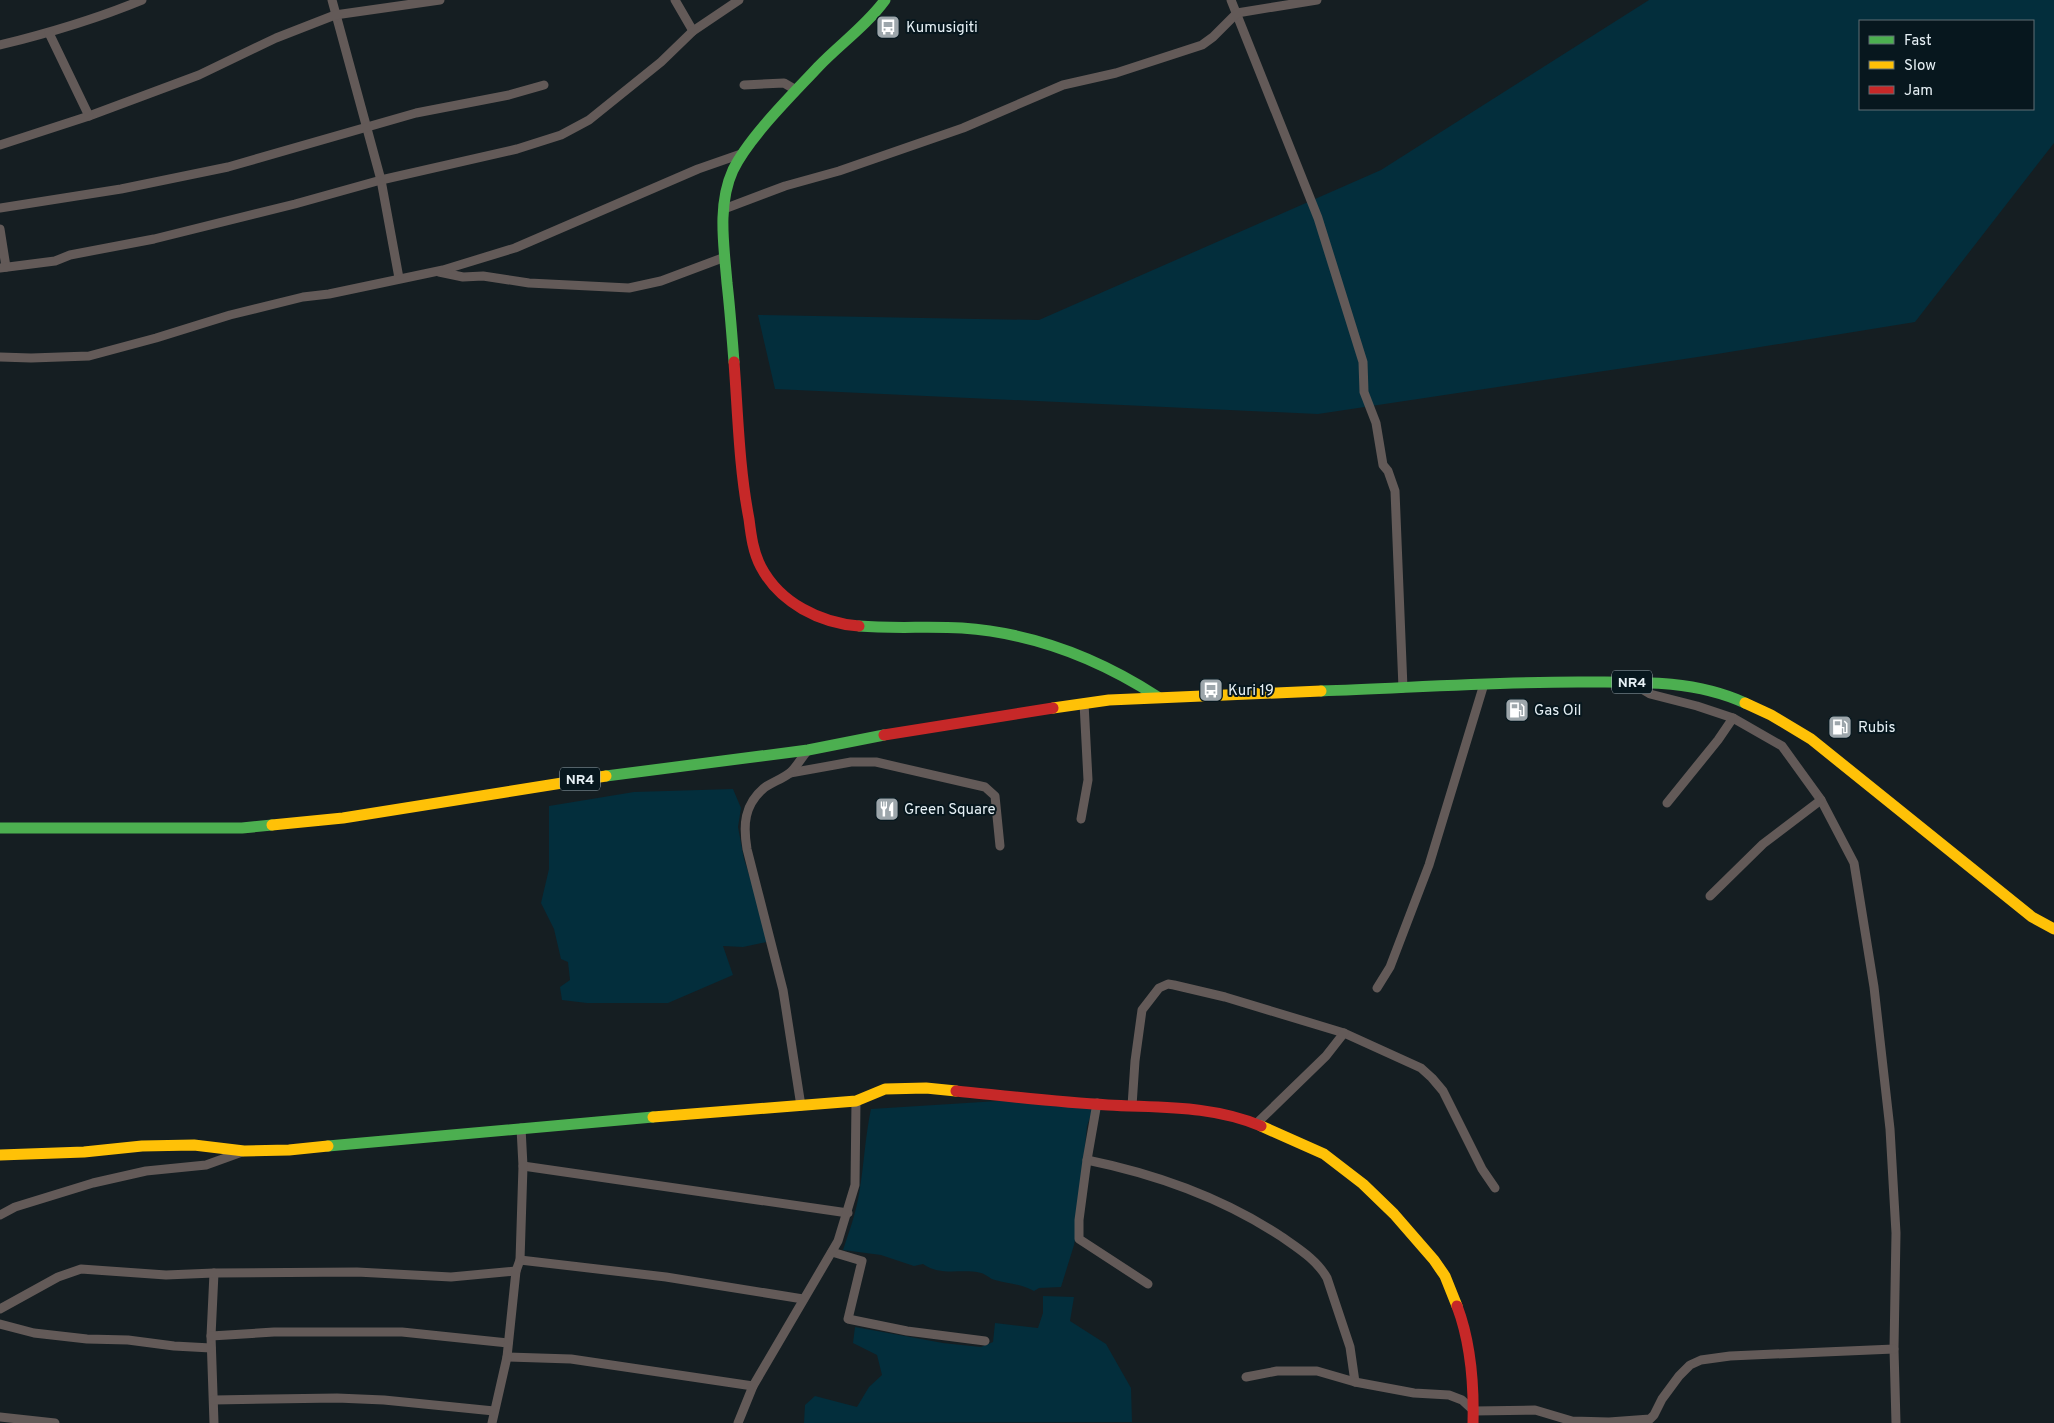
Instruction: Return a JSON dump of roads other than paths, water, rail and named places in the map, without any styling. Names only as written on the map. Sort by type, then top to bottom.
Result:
[{"type":"main road","points":[[885,0],[858,31],[796,90],[741,154],[729,181],[722,224],[724,256],[741,462],[748,520],[753,546],[760,564],[771,582],[786,597],[809,614],[829,622],[849,626],[955,628],[1014,634],[1076,653],[1125,675],[1158,697]]},
{"type":"main road","name":"NR4","points":[[0,828],[242,828],[360,816],[573,780],[808,750],[891,733],[1109,700],[1484,684],[1628,682],[1680,684],[1734,698],[1771,714],[1811,739],[2032,917],[2053,928]]},
{"type":"main road","points":[[0,1156],[84,1152],[142,1146],[185,1145],[244,1151],[289,1150],[522,1128],[856,1101],[885,1090],[926,1088],[1220,1112],[1257,1123],[1328,1157],[1382,1199],[1429,1253],[1444,1275],[1463,1326],[1469,1354],[1474,1411],[1473,1423]]},
{"type":"street","points":[[0,45],[49,33],[111,13],[142,0]]},
{"type":"street","points":[[332,0],[381,180],[399,278]]},
{"type":"street","points":[[0,145],[89,116],[199,75],[276,38],[335,14],[440,0]]},
{"type":"street","points":[[675,0],[693,31]]},
{"type":"street","points":[[0,229],[3,267],[56,260],[70,255],[154,239],[381,180],[517,149],[562,135],[589,120],[661,62],[693,31],[739,0]]},
{"type":"street","points":[[1231,0],[1318,218],[1363,362],[1364,392],[1376,423],[1382,465],[1388,471],[1395,491],[1403,688]]},
{"type":"street","points":[[724,209],[785,186],[839,171],[963,128],[1063,85],[1116,73],[1202,45],[1217,34],[1237,14],[1317,0]]},
{"type":"street","points":[[49,33],[89,116]]},
{"type":"street","points":[[744,85],[784,84],[796,90]]},
{"type":"street","points":[[0,208],[121,189],[228,168],[416,114],[509,95],[544,85]]},
{"type":"street","points":[[0,357],[89,356],[230,315],[303,297],[329,294],[399,278],[436,272],[515,248],[698,169],[741,154]]},
{"type":"street","points":[[436,272],[463,277],[484,276],[529,283],[630,288],[661,281],[724,256]]},
{"type":"street","points":[[1628,682],[1650,694],[1697,706],[1733,718],[1782,746],[1821,800],[1856,870],[1874,987],[1890,1129],[1896,1223],[1894,1349],[1896,1423]]},
{"type":"street","points":[[1377,988],[1390,967],[1426,874],[1484,684]]},
{"type":"street","points":[[1081,819],[1088,780],[1084,703]]},
{"type":"street","points":[[1667,803],[1718,740],[1733,718]]},
{"type":"street","points":[[801,1106],[783,990],[744,834],[749,805],[764,788],[790,772],[808,750]]},
{"type":"street","points":[[790,772],[851,762],[876,762],[985,787],[995,796],[1000,846]]},
{"type":"street","points":[[1710,896],[1763,844],[1821,800]]},
{"type":"street","points":[[1132,1106],[1135,1061],[1142,1010],[1162,986],[1174,985],[1344,1033],[1408,1062],[1432,1078],[1443,1091],[1482,1169],[1495,1188]]},
{"type":"street","points":[[1257,1123],[1326,1056],[1344,1033]]},
{"type":"street","points":[[738,1423],[752,1386],[838,1241],[855,1185],[856,1101]]},
{"type":"street","points":[[1097,1103],[1079,1220],[1079,1239],[1148,1284]]},
{"type":"street","points":[[492,1423],[507,1357],[516,1271],[520,1260],[523,1166],[522,1128]]},
{"type":"street","points":[[0,1215],[15,1208],[93,1183],[146,1171],[206,1165],[244,1151]]},
{"type":"street","points":[[1087,1160],[1111,1165],[1205,1194],[1252,1217],[1312,1259],[1322,1269],[1327,1278],[1337,1306],[1350,1347],[1355,1382]]},
{"type":"street","points":[[523,1166],[848,1213]]},
{"type":"street","points":[[832,1252],[862,1261],[848,1319],[906,1331],[986,1341]]},
{"type":"street","points":[[520,1260],[666,1277],[803,1299]]},
{"type":"street","points":[[0,1310],[58,1277],[81,1269],[166,1276],[214,1273],[357,1272],[451,1277],[516,1271]]},
{"type":"street","points":[[214,1273],[211,1336],[214,1423]]},
{"type":"street","points":[[0,1324],[34,1333],[87,1340],[128,1340],[174,1346],[212,1348]]},
{"type":"street","points":[[211,1336],[274,1332],[402,1332],[508,1343]]},
{"type":"street","points":[[1246,1377],[1277,1371],[1317,1370],[1355,1382],[1414,1393],[1449,1395],[1462,1400],[1474,1411],[1535,1410],[1572,1421],[1609,1422],[1650,1419],[1654,1416],[1662,1399],[1690,1365],[1701,1360],[1730,1356],[1894,1349]]},
{"type":"street","points":[[507,1357],[571,1359],[752,1386]]},
{"type":"street","points":[[214,1400],[337,1398],[384,1400],[494,1411]]},
{"type":"street","points":[[0,1417],[55,1423]]},
{"type":"place","name":"Kumusigiti","points":[[888,27]]},
{"type":"place","name":"Kuri 19","points":[[1211,690]]},
{"type":"place","name":"Gas Oil","points":[[1517,710]]},
{"type":"place","name":"Rubis","points":[[1840,727]]},
{"type":"place","name":"Green Square","points":[[887,809]]}]
